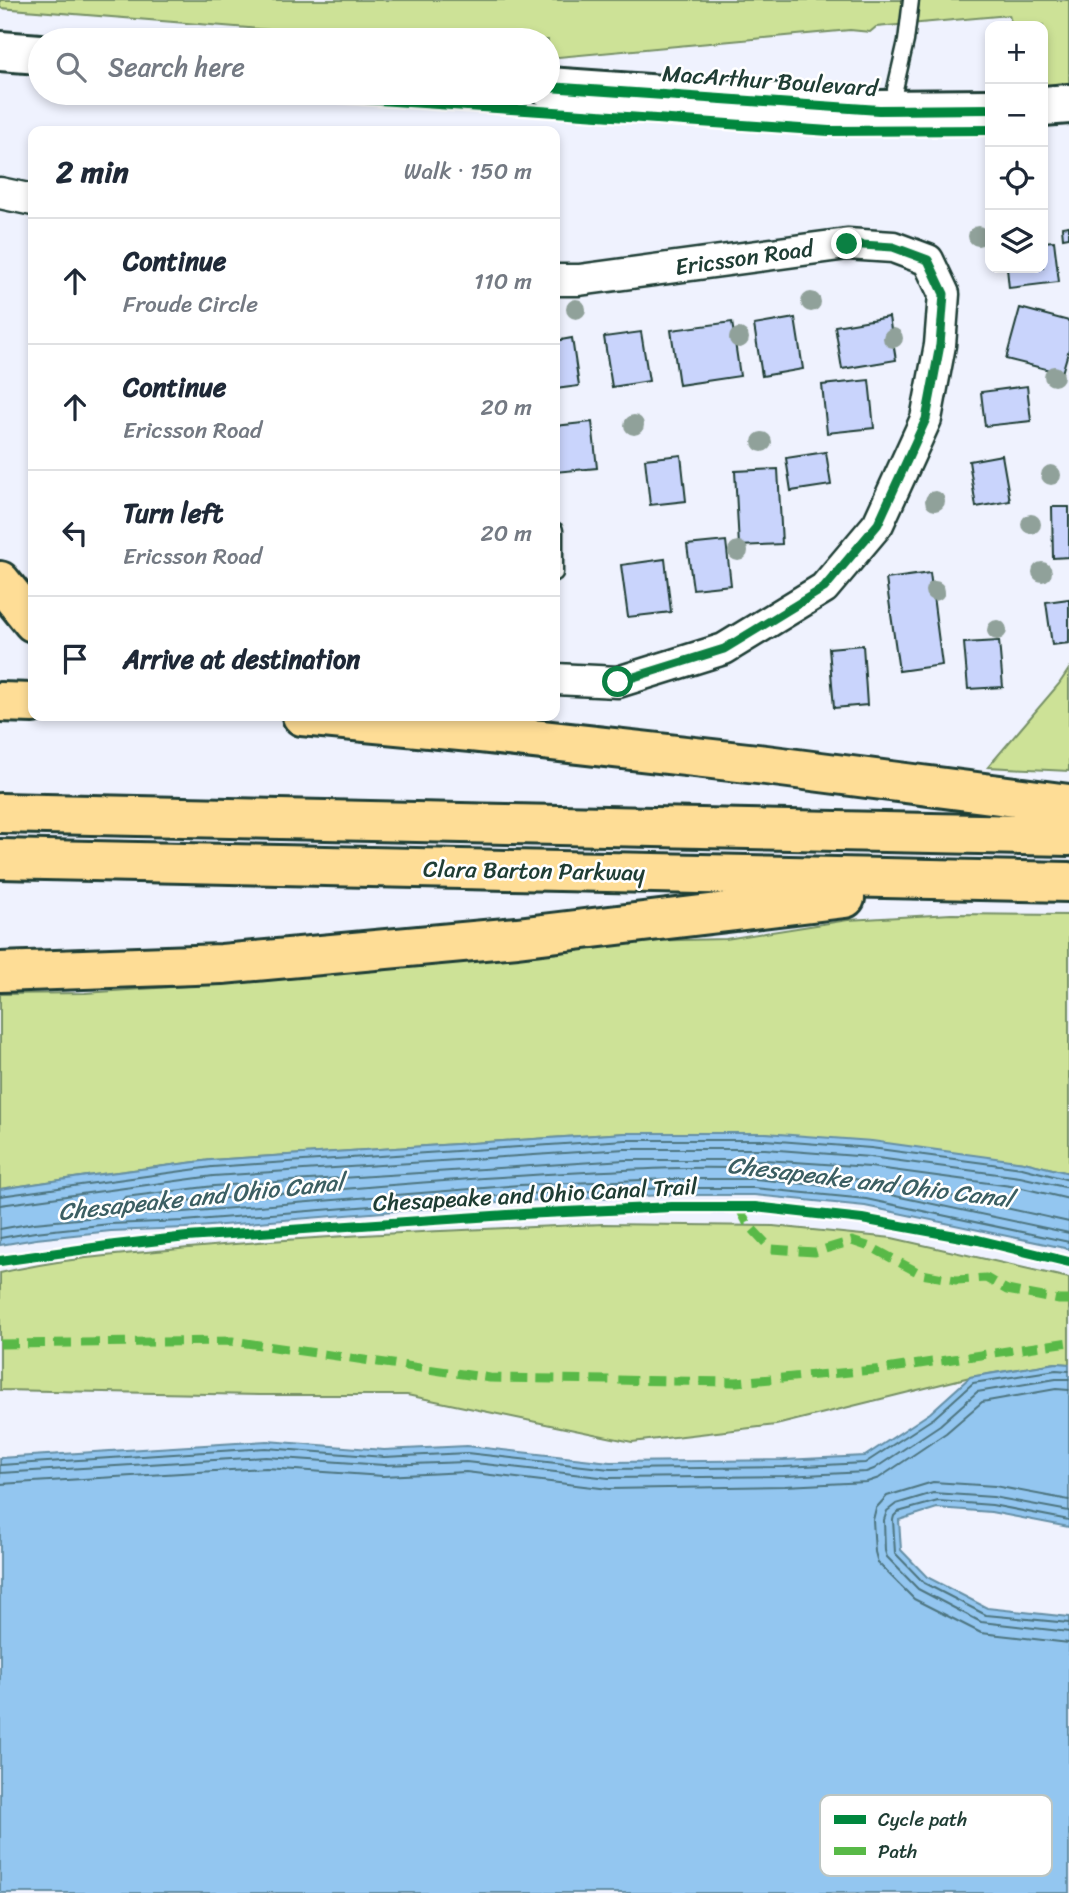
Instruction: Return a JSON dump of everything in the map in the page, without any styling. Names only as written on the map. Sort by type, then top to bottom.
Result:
[{"type":"main road","points":[[0,51],[28,53]]},
{"type":"main road","name":"MacArthur Boulevard","points":[[560,88],[896,110],[985,108]]},
{"type":"main road","points":[[1048,106],[1069,104]]},
{"type":"main road","points":[[0,581],[28,616]]},
{"type":"main road","points":[[0,702],[28,703]]},
{"type":"main road","points":[[355,721],[753,763],[1069,804]]},
{"type":"main road","name":"Clara Barton Parkway","points":[[0,813],[1069,836]]},
{"type":"main road","name":"Clara Barton Parkway","points":[[0,859],[1069,882]]},
{"type":"main road","points":[[0,972],[222,964],[517,937],[979,881]]},
{"type":"street","points":[[0,193],[28,199]]},
{"type":"street","name":"Ericsson Road","points":[[560,280],[579,280],[847,244],[893,247],[928,260],[944,294],[940,345],[926,419],[878,524],[824,588],[724,649],[618,682],[560,679]]},
{"type":"lane","points":[[896,110],[895,89],[906,41],[911,0]]},
{"type":"green space","points":[[0,0],[1069,0],[1069,104],[1048,106],[1048,21],[1011,21],[1009,15],[876,27],[870,32],[850,30],[560,57],[560,28],[248,28],[0,8]]},
{"type":"green space","points":[[1069,669],[1069,771],[988,767],[1059,684]]},
{"type":"green space","points":[[951,914],[1069,915],[1069,1173],[1024,1162],[765,1133],[625,1133],[211,1160],[0,1189],[0,994],[85,993],[273,980],[637,941],[726,939],[848,920]]},
{"type":"green space","points":[[602,1224],[773,1226],[892,1238],[1069,1278],[1069,1364],[1055,1363],[970,1377],[776,1425],[632,1442],[407,1395],[0,1390],[0,1273],[94,1257],[240,1243]]},
{"type":"water","name":"Chesapeake and Ohio Canal","points":[[625,1133],[765,1133],[872,1141],[1024,1162],[1069,1173],[1069,1249],[865,1206],[754,1195],[667,1195],[521,1201],[185,1228],[111,1231],[0,1245],[0,1189],[211,1160]]},
{"type":"water","points":[[1056,1363],[1069,1364],[1069,1527],[991,1512],[937,1508],[899,1520],[901,1550],[927,1577],[987,1608],[1069,1617],[1069,1893],[0,1893],[0,1458],[267,1441],[384,1450],[467,1446],[610,1462],[865,1456],[930,1413],[970,1377]]},
{"type":"building","points":[[1069,226],[1069,237],[1063,238],[1062,227]]},
{"type":"building","points":[[1054,241],[1059,282],[1009,288],[1008,273],[1048,273],[1048,242]]},
{"type":"building","points":[[1020,308],[1069,321],[1069,349],[1062,373],[1006,359]]},
{"type":"building","points":[[889,317],[896,360],[842,369],[835,326]]},
{"type":"building","points":[[795,318],[803,369],[762,376],[754,325]]},
{"type":"building","points":[[732,322],[740,376],[679,385],[671,330]]},
{"type":"building","points":[[641,332],[649,381],[612,387],[604,337]]},
{"type":"building","points":[[572,338],[579,386],[560,388],[560,340]]},
{"type":"building","points":[[869,380],[874,428],[827,433],[822,385]]},
{"type":"building","points":[[1027,386],[1031,421],[985,426],[981,392]]},
{"type":"building","points":[[592,422],[597,468],[560,472],[560,425]]},
{"type":"building","points":[[826,452],[831,485],[791,491],[786,458]]},
{"type":"building","points":[[681,455],[686,501],[650,505],[645,459]]},
{"type":"building","points":[[1002,455],[1010,501],[976,507],[969,461]]},
{"type":"building","points":[[778,469],[782,544],[739,546],[735,471]]},
{"type":"building","points":[[1052,507],[1069,507],[1069,557],[1053,558]]},
{"type":"building","points":[[726,541],[731,585],[693,589],[687,545]]},
{"type":"building","points":[[665,559],[671,612],[628,617],[621,565]]},
{"type":"building","points":[[930,573],[942,665],[899,671],[886,579]]},
{"type":"building","points":[[1069,599],[1069,643],[1052,645],[1046,602]]},
{"type":"building","points":[[999,641],[1003,687],[968,689],[964,643]]},
{"type":"building","points":[[863,645],[867,705],[834,708],[829,648]]},
{"type":"marked path","points":[[739,1207],[747,1223],[771,1249],[815,1252],[852,1241],[873,1248],[921,1274],[956,1280],[986,1278],[1007,1290],[1069,1300]]},
{"type":"marked path","points":[[0,1344],[232,1341],[490,1378],[736,1382],[885,1369],[1069,1342]]},
{"type":"cycle path","points":[[560,88],[879,110],[985,109]]},
{"type":"cycle path","points":[[451,105],[829,131],[985,130]]},
{"type":"cycle path","name":"Chesapeake and Ohio Canal Trail","points":[[0,1261],[187,1237],[523,1214],[672,1207],[755,1207],[862,1219],[978,1240],[1069,1262]]},
{"type":"route","points":[[618,682],[724,649],[824,588],[878,524],[926,419],[940,345],[944,294],[928,260],[893,247],[847,244]]}]
